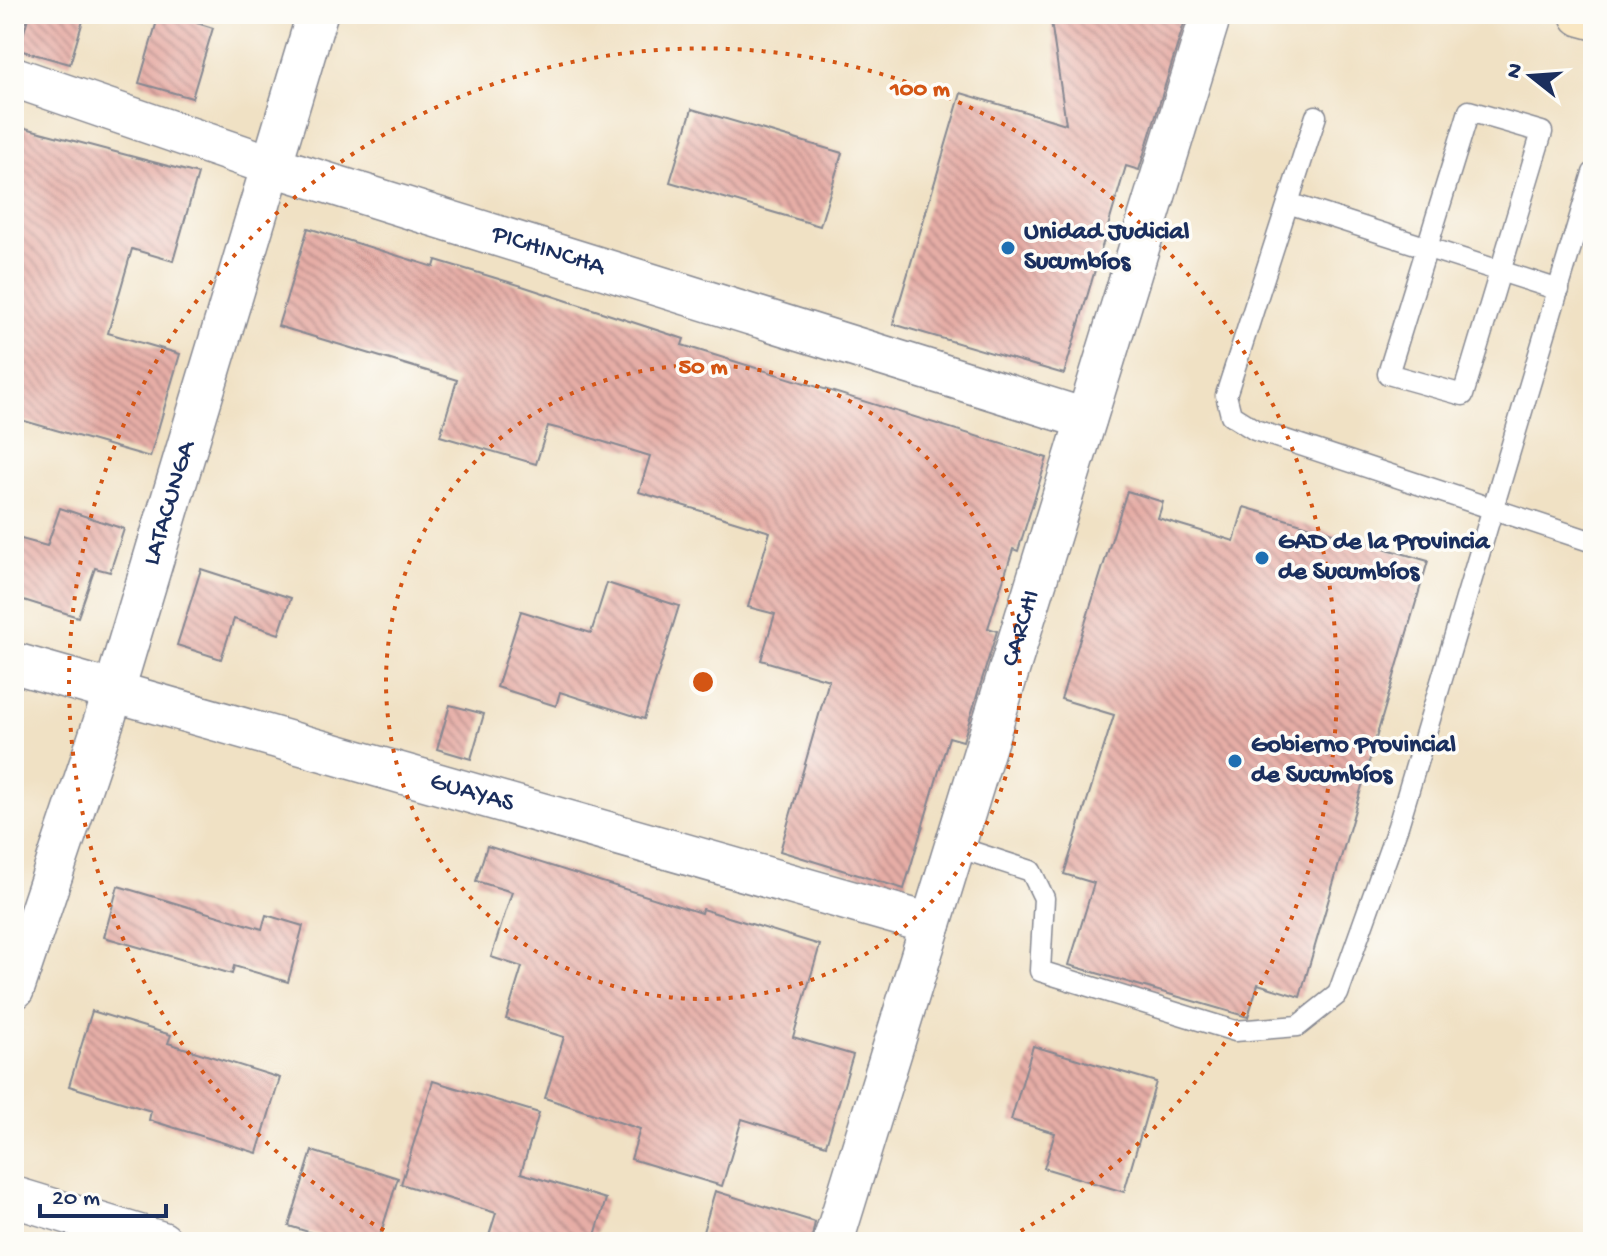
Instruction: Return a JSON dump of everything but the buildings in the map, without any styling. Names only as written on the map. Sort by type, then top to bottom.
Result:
[{"type":"street","name":"LATACUNGA","points":[[14,989],[113,694],[317,14]]},
{"type":"street","name":"CARCHI","points":[[833,1242],[1211,14]]},
{"type":"street","points":[[1582,14],[1593,17]]},
{"type":"street","name":"PICHINCHA","points":[[14,77],[273,166],[1086,419]]},
{"type":"street","name":"GUAYAS","points":[[14,663],[113,694],[931,924]]},
{"type":"street","points":[[14,1197],[162,1242]]},
{"type":"lane","points":[[1469,111],[1542,132],[1501,272],[1463,395],[1388,374],[1469,111]]},
{"type":"lane","points":[[1316,116],[1226,395],[1231,415],[1255,430],[1593,542]]},
{"type":"lane","points":[[954,846],[1031,871],[1044,898],[1040,971],[1235,1031],[1298,1026],[1338,994],[1398,826],[1593,173]]},
{"type":"lane","points":[[1288,203],[1559,290]]},
{"type":"place","name":"Unidad Judicial Sucumbíos","points":[[1008,248]]},
{"type":"place","name":"GAD de la Provincia de Sucumbíos","points":[[1262,558]]},
{"type":"place","name":"Gobierno Provincial de Sucumbíos","points":[[1235,761]]}]
